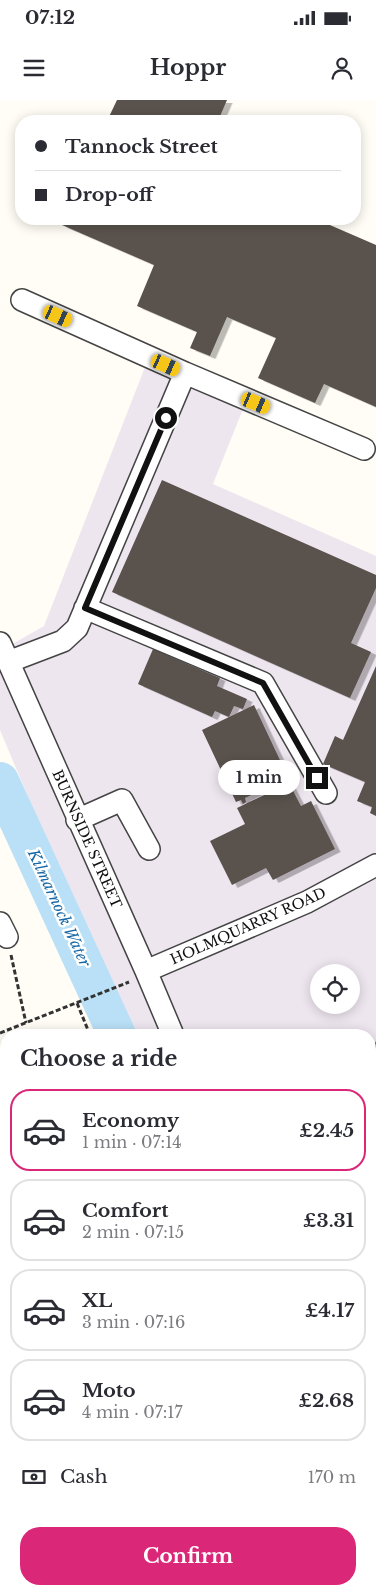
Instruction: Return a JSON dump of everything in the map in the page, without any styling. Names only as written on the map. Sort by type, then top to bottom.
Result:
[{"type":"street","points":[[22,300],[184,373],[364,449]]},
{"type":"street","points":[[4,653],[64,642],[77,628],[184,373]]},
{"type":"street","points":[[85,608],[263,683],[326,793]]},
{"type":"street","name":"BURNSIDE STREET","points":[[4,653],[77,820],[141,975],[169,1029]]},
{"type":"street","points":[[77,820],[122,800],[149,849]]},
{"type":"street","name":"HOLMQUARRY ROAD","points":[[141,975],[307,902],[376,865]]},
{"type":"path","points":[[4,930],[26,1023]]},
{"type":"path","points":[[10,1029],[141,975]]},
{"type":"path","points":[[77,1003],[88,1029]]},
{"type":"shaded area","points":[[145,367],[243,409],[213,484],[376,556],[376,1029],[125,1029],[0,730],[0,651],[44,626]]},
{"type":"building","points":[[117,100],[227,100],[221,115],[110,115]]},
{"type":"building","points":[[62,225],[330,225],[376,245],[376,407],[324,384],[315,403],[258,378],[276,338],[227,317],[210,356],[190,348],[197,332],[137,306],[154,265]]},
{"type":"building","points":[[162,480],[376,575],[376,588],[351,643],[371,652],[350,698],[112,592]]},
{"type":"building","points":[[153,649],[220,678],[217,686],[247,699],[243,709],[234,706],[229,717],[215,711],[212,717],[138,684]]},
{"type":"building","points":[[376,666],[376,816],[370,813],[372,807],[357,801],[365,782],[323,764],[335,736],[343,740]]},
{"type":"building","points":[[254,705],[288,777],[245,798],[246,802],[243,804],[241,800],[236,802],[202,730]]},
{"type":"building","points":[[289,783],[301,806],[311,801],[335,849],[273,880],[266,868],[232,885],[210,841],[245,824],[237,808]]},
{"type":"waterway","name":"Kilmarnock Water","points":[[0,781],[114,1029]]},
{"type":"route","points":[[166,418],[85,608],[263,683],[317,778]]}]
